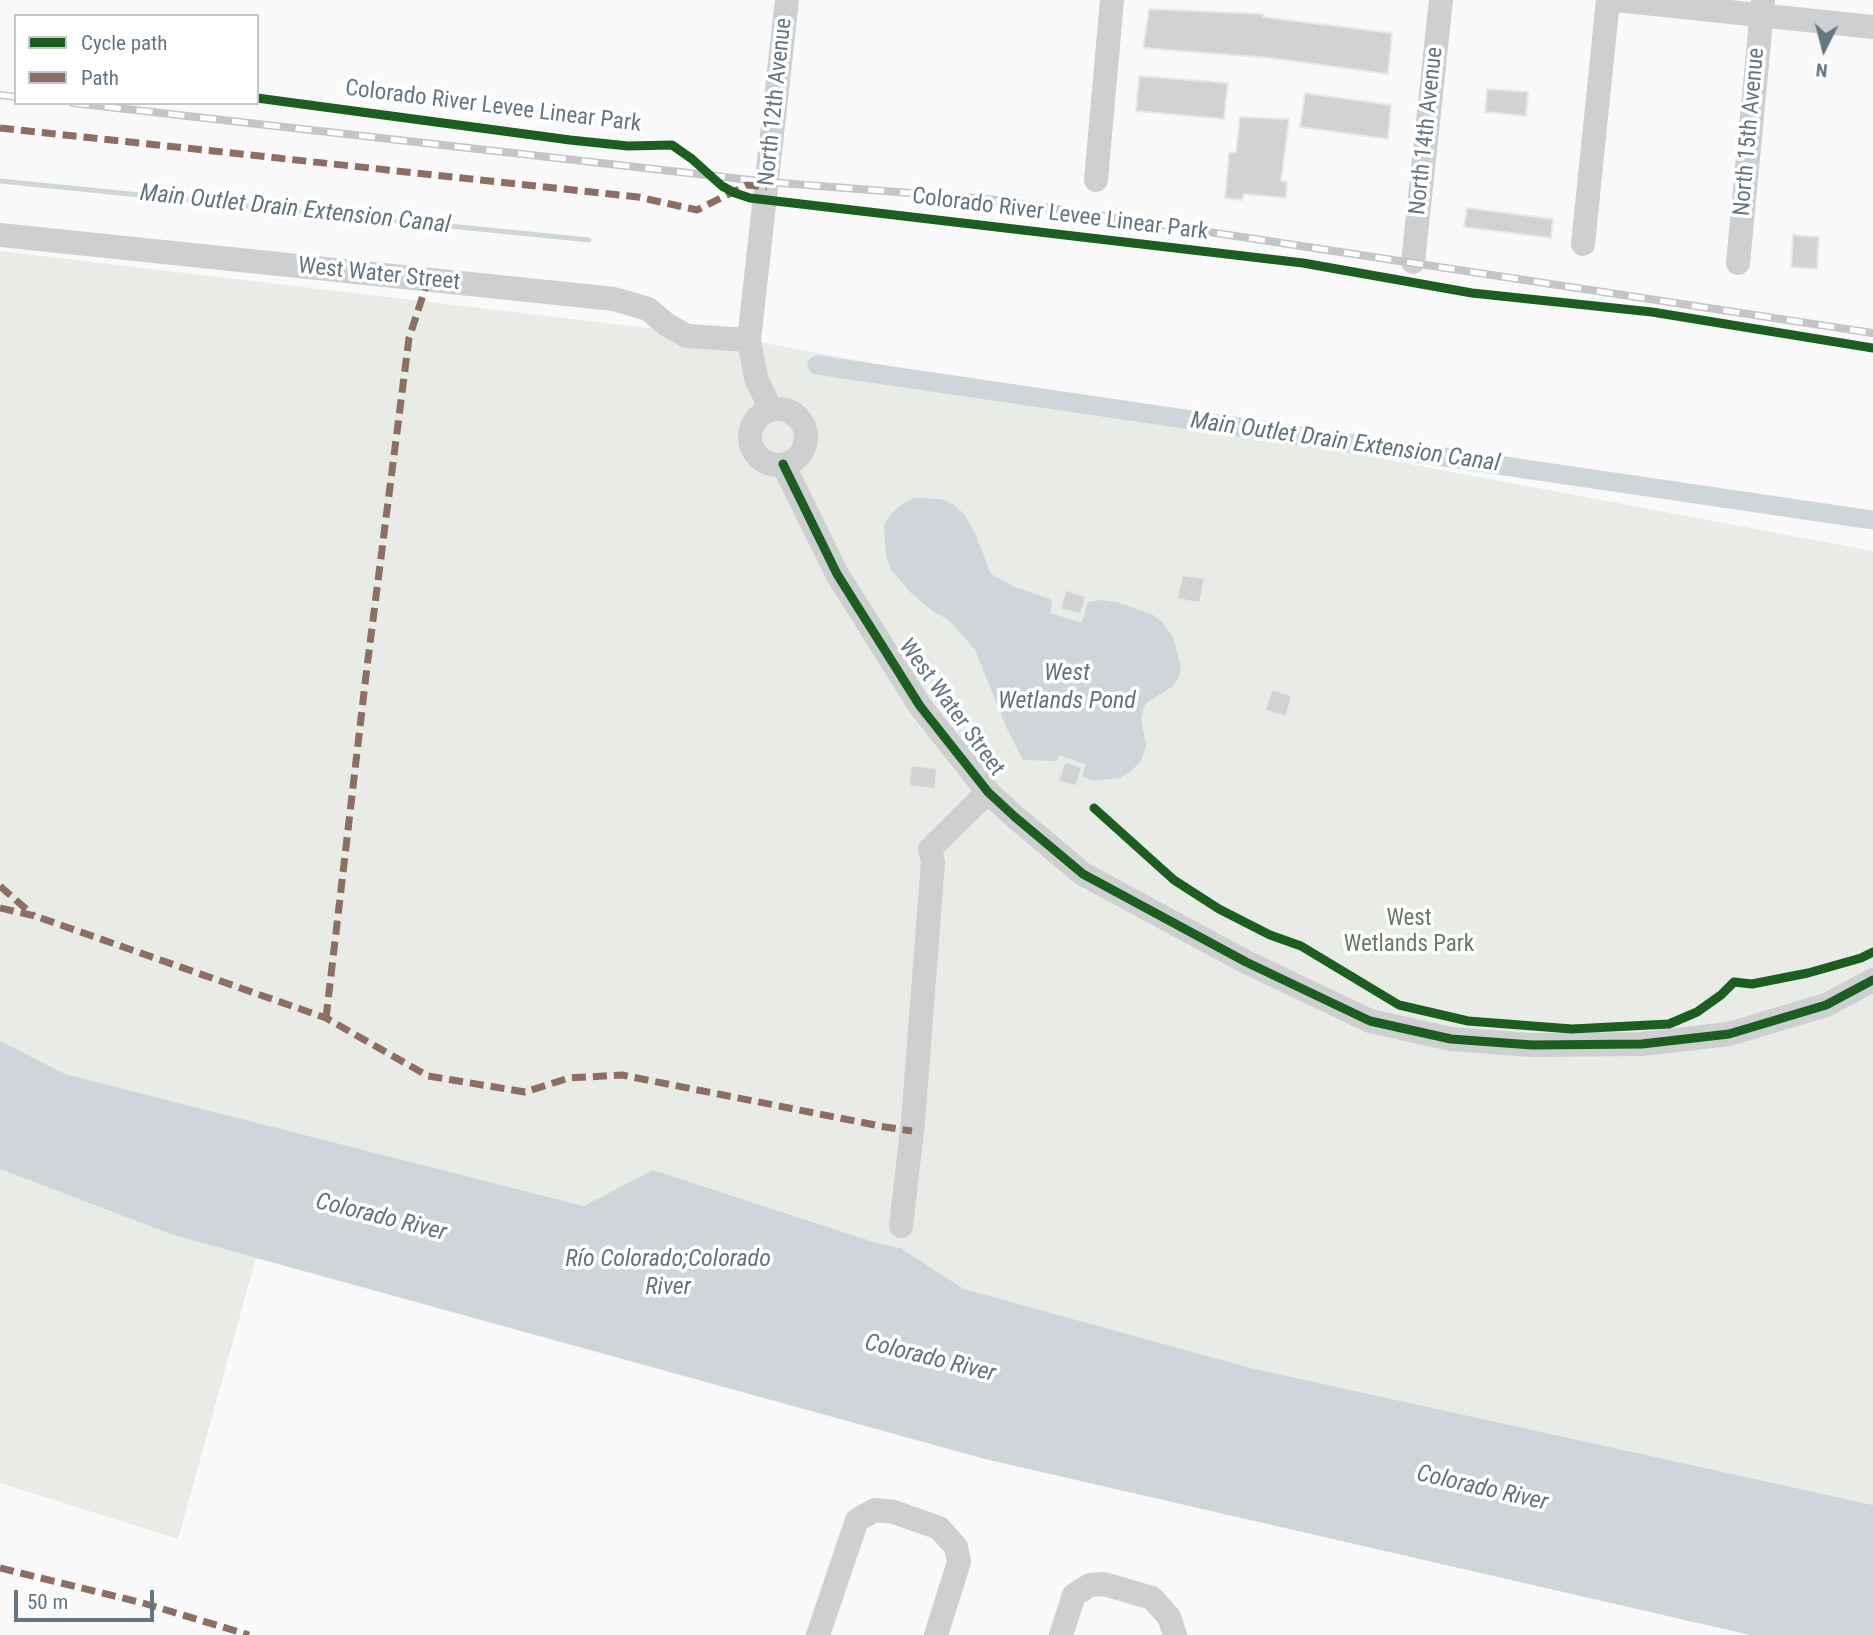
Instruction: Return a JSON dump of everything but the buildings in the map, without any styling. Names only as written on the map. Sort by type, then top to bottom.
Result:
[{"type":"street","name":"North 12th Avenue","points":[[771,410],[756,378],[749,340],[787,0]]},
{"type":"street","points":[[1096,180],[1112,0]]},
{"type":"street","name":"North 14th Avenue","points":[[1413,262],[1441,0]]},
{"type":"street","points":[[1583,244],[1608,0]]},
{"type":"street","points":[[1616,0],[1762,8],[1873,27]]},
{"type":"street","name":"North 15th Avenue","points":[[1738,263],[1762,8]]},
{"type":"street","name":"West Water Street","points":[[0,235],[614,299],[648,309],[667,325],[687,336],[749,340]]},
{"type":"street","points":[[771,410],[789,411],[797,416],[805,433],[802,450],[791,461],[783,464],[764,461],[752,447],[750,438],[755,420],[762,413],[771,410]]},
{"type":"street","name":"West Water Street","points":[[783,464],[838,575],[920,706],[988,792],[1083,874],[1247,962],[1370,1021],[1451,1039],[1532,1045],[1642,1044],[1729,1034],[1826,1005],[1873,980]]},
{"type":"street","points":[[901,1226],[914,1114],[933,862],[930,849],[988,792]]},
{"type":"street","points":[[818,1635],[857,1520],[875,1510],[894,1512],[939,1528],[956,1546],[959,1562],[936,1635]]},
{"type":"street","points":[[1061,1635],[1074,1595],[1090,1585],[1104,1584],[1152,1598],[1172,1626]]},
{"type":"green space","name":"West Wetlands Park","points":[[0,251],[749,340],[1873,551],[1873,1505],[1251,1368],[964,1289],[900,1248],[877,1243],[653,1170],[585,1206],[65,1074],[0,1041]]},
{"type":"green space","points":[[0,1169],[173,1235],[256,1258],[178,1539],[0,1483]]},
{"type":"water","name":"West Wetlands Pond","points":[[915,498],[941,499],[954,505],[963,513],[974,531],[991,574],[1015,587],[1050,599],[1050,613],[1082,623],[1088,602],[1101,600],[1117,602],[1153,615],[1162,622],[1173,637],[1181,668],[1173,686],[1152,699],[1143,710],[1141,718],[1146,746],[1141,761],[1130,772],[1120,778],[1093,781],[1082,776],[1086,765],[1060,755],[1056,761],[1023,760],[1008,731],[975,650],[947,619],[911,593],[891,570],[886,555],[884,525],[902,504]]},
{"type":"water","name":"Río Colorado;Colorado River","points":[[0,1041],[65,1074],[584,1206],[653,1170],[877,1243],[900,1248],[964,1289],[1251,1368],[1873,1505],[1873,1635],[1750,1635],[985,1459],[173,1235],[0,1169]]},
{"type":"waterway","name":"Main Outlet Drain Extension Canal","points":[[0,181],[589,240]]},
{"type":"waterway","name":"Main Outlet Drain Extension Canal","points":[[817,365],[1873,520]]},
{"type":"railway","points":[[0,95],[14,97]]},
{"type":"railway","points":[[91,105],[768,182],[987,199],[1873,333]]},
{"type":"marked path","points":[[0,128],[638,197],[697,210],[747,185],[767,187]]},
{"type":"marked path","points":[[326,1018],[409,338],[428,280]]},
{"type":"marked path","points":[[0,886],[34,916]]},
{"type":"marked path","points":[[0,908],[35,916],[326,1018],[428,1076],[525,1092],[569,1078],[622,1075],[912,1131]]},
{"type":"marked path","points":[[0,1568],[143,1603],[249,1635]]},
{"type":"cycle path","name":"Colorado River Levee Linear Park","points":[[259,98],[570,140],[628,146],[672,145],[722,186],[750,198],[1303,263],[1472,293],[1652,312],[1873,348]]},
{"type":"cycle path","points":[[783,464],[837,574],[920,706],[988,792],[1083,874],[1246,962],[1370,1021],[1451,1039],[1532,1045],[1642,1044],[1729,1034],[1826,1005],[1873,980]]},
{"type":"cycle path","points":[[1094,808],[1174,880],[1219,909],[1270,935],[1301,946],[1399,1005],[1468,1021],[1572,1029],[1669,1024],[1697,1012],[1734,982],[1752,984],[1808,973],[1873,952]]},
{"type":"water label","name":"Colorado River","points":[[381,1218]]},
{"type":"water label","name":"Colorado River","points":[[930,1359]]},
{"type":"water label","name":"Colorado River","points":[[1482,1489]]}]
